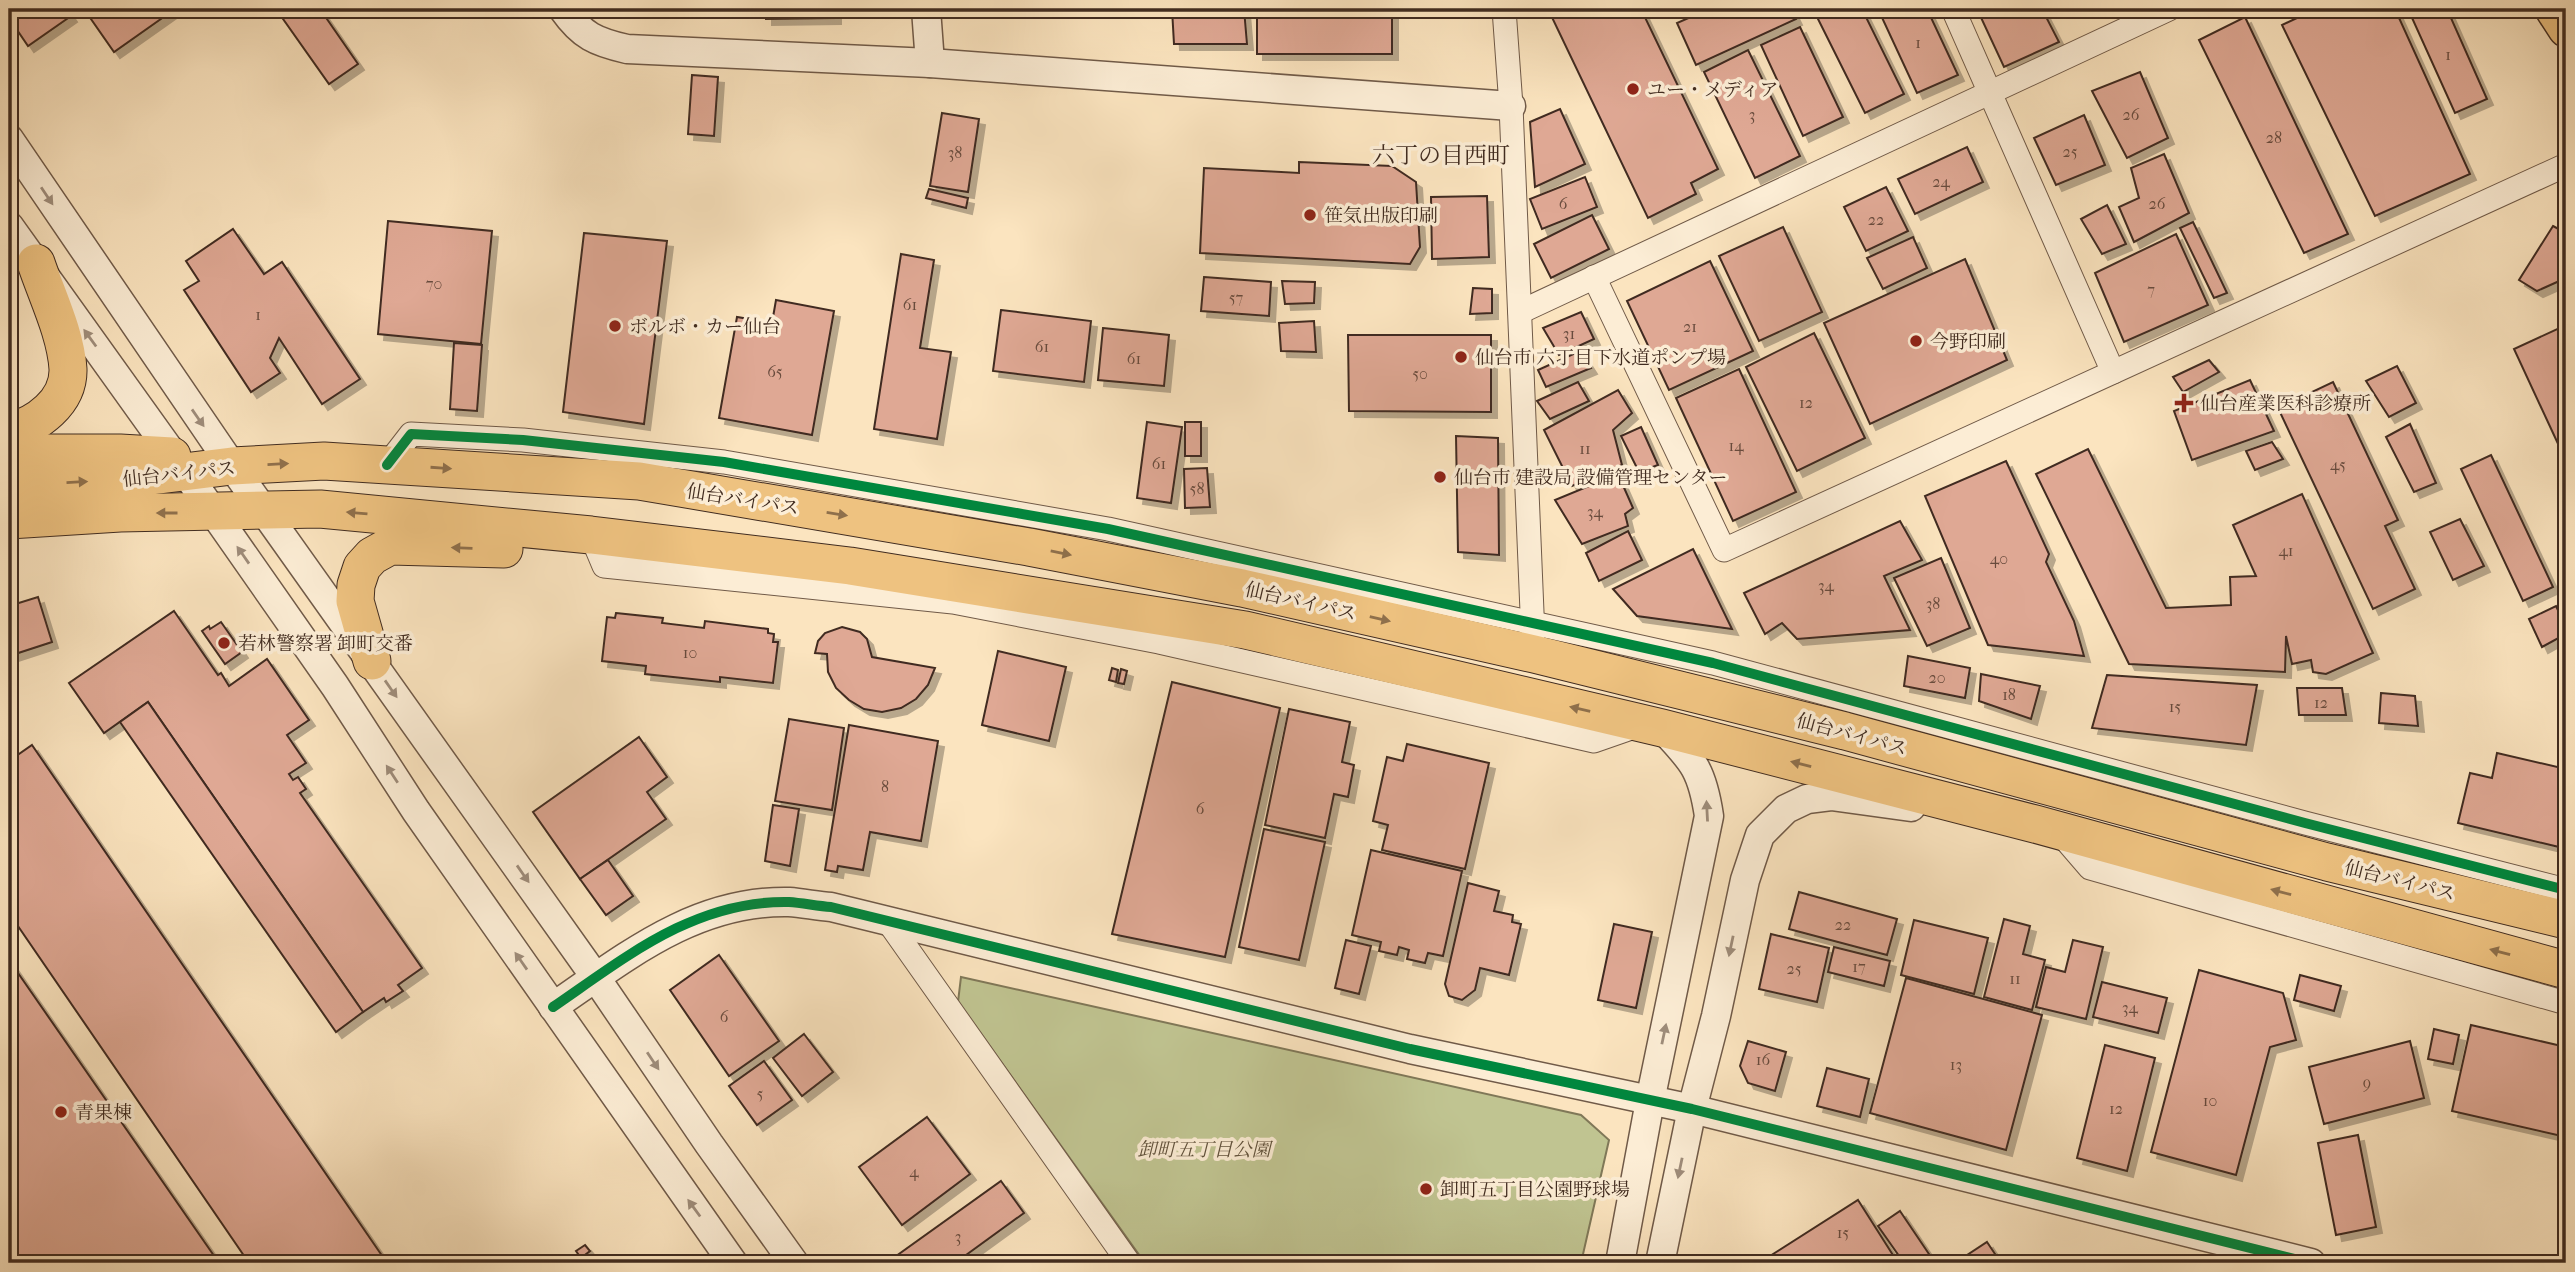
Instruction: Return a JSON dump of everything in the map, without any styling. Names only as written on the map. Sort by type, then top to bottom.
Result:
[{"type":"highway","points":[[9,432],[26,428],[51,409],[65,388],[67,377],[68,368],[61,337],[36,263]]},
{"type":"highway","points":[[9,453],[120,453],[180,465]]},
{"type":"highway","name":"仙台バイパス","points":[[9,486],[180,465],[232,466],[324,461],[639,481],[1029,547],[1533,638],[1845,732],[2327,862],[2566,920]]},
{"type":"highway","name":"仙台バイパス","points":[[9,520],[120,513],[320,509],[591,535],[850,566],[1245,630],[1652,726],[2046,827],[2566,970]]},
{"type":"highway","points":[[372,662],[355,601],[356,585],[362,566],[378,551],[390,546],[507,550],[551,531]]},
{"type":"main road","points":[[2553,9],[2566,29]]},
{"type":"street","points":[[563,9],[573,24],[596,41],[627,49],[930,63],[1511,106]]},
{"type":"street","points":[[926,9],[930,63]]},
{"type":"street","points":[[1504,9],[1511,106],[1533,638],[1713,663],[2305,823],[2566,890]]},
{"type":"street","points":[[1954,9],[2113,372]]},
{"type":"street","points":[[1520,312],[2169,9]]},
{"type":"street","points":[[9,139],[232,466],[596,978],[701,1133],[794,1263]]},
{"type":"street","points":[[1594,277],[1724,550],[2566,165]]},
{"type":"street","points":[[9,226],[335,686],[416,811],[733,1263]]},
{"type":"street","points":[[1620,1263],[1650,1101],[1709,816],[1704,784],[1690,759],[1652,726]]},
{"type":"street","points":[[1660,1263],[1692,1109],[1716,1016],[1745,880],[1760,835],[1786,808],[1807,799],[1831,796],[2046,827],[2090,868],[2566,1003]]},
{"type":"street","points":[[553,1007],[627,954],[695,918],[744,906],[789,902],[831,908],[1410,1049],[1692,1109],[2311,1263]]},
{"type":"street","points":[[887,920],[1129,1263]]},
{"type":"green space","name":"卸町五丁目公園","points":[[961,977],[1581,1115],[1609,1140],[1581,1263],[1145,1263],[958,1002]]},
{"type":"building","points":[[9,9],[66,9],[71,16],[28,46],[9,18]]},
{"type":"building","points":[[84,9],[175,9],[114,52]]},
{"type":"building","points":[[276,9],[320,9],[358,64],[329,84]]},
{"type":"building","points":[[766,9],[835,9],[835,18],[766,19]]},
{"type":"building","points":[[1172,9],[1244,9],[1247,44],[1174,44]]},
{"type":"building","points":[[1257,9],[1392,9],[1392,54],[1257,54]]},
{"type":"building","name":"ユー・メディア","points":[[1548,9],[1641,9],[1718,169],[1691,183],[1696,194],[1648,218]]},
{"type":"building","points":[[1709,9],[1791,9],[1796,19],[1696,65],[1677,23]]},
{"type":"building","points":[[1813,9],[1862,9],[1904,94],[1865,113]]},
{"type":"building","points":[[1878,9],[1927,9],[1958,75],[1917,93]]},
{"type":"building","points":[[1977,9],[2042,9],[2059,42],[2004,67]]},
{"type":"building","points":[[2316,9],[2395,9],[2470,174],[2375,216],[2282,25]]},
{"type":"building","points":[[2408,9],[2447,9],[2487,99],[2455,113]]},
{"type":"building","points":[[2245,17],[2348,234],[2304,253],[2199,40]]},
{"type":"building","points":[[1800,27],[1843,117],[1803,136],[1761,45]]},
{"type":"building","points":[[1748,50],[1800,156],[1755,178],[1704,72]]},
{"type":"building","points":[[2140,72],[2168,138],[2127,158],[2092,91]]},
{"type":"building","points":[[692,75],[718,77],[714,136],[688,134]]},
{"type":"building","points":[[1560,109],[1585,164],[1535,187],[1530,122]]},
{"type":"building","points":[[942,113],[979,119],[968,192],[930,186]]},
{"type":"building","points":[[2084,115],[2105,165],[2056,185],[2034,138]]},
{"type":"building","points":[[1967,147],[1983,182],[1915,214],[1898,179]]},
{"type":"building","points":[[2164,154],[2189,213],[2134,242],[2119,207],[2139,198],[2131,168]]},
{"type":"building","name":"笹気出版印刷","points":[[1299,162],[1392,166],[1416,182],[1420,247],[1410,264],[1200,253],[1204,168],[1299,173]]},
{"type":"building","points":[[1585,177],[1597,207],[1542,229],[1530,199]]},
{"type":"building","points":[[1886,187],[1908,231],[1866,251],[1844,207]]},
{"type":"building","points":[[929,189],[968,198],[966,208],[926,198]]},
{"type":"building","points":[[1487,196],[1489,257],[1432,259],[1431,197]]},
{"type":"building","points":[[2107,205],[2126,244],[2102,254],[2081,219]]},
{"type":"building","points":[[1592,215],[1609,249],[1551,278],[1534,244]]},
{"type":"building","points":[[388,221],[492,231],[481,344],[378,334]]},
{"type":"building","points":[[2193,222],[2227,293],[2214,298],[2180,228]]},
{"type":"building","points":[[2553,226],[2566,233],[2566,278],[2537,291],[2519,280]]},
{"type":"building","points":[[1783,227],[1822,312],[1759,341],[1719,256]]},
{"type":"building","points":[[233,229],[264,274],[282,262],[360,379],[322,404],[279,338],[270,358],[280,373],[251,392],[184,290],[199,281],[186,261]]},
{"type":"building","name":"ボルボ・カー仙台","points":[[584,233],[667,241],[644,424],[563,412]]},
{"type":"building","points":[[2176,234],[2208,305],[2124,342],[2095,273]]},
{"type":"building","points":[[1913,237],[1927,268],[1883,289],[1867,258]]},
{"type":"building","points":[[901,254],[934,260],[920,348],[951,352],[937,439],[874,429]]},
{"type":"building","name":"今野印刷","points":[[1965,259],[2007,360],[1870,424],[1824,323]]},
{"type":"building","points":[[1710,261],[1753,351],[1669,390],[1627,301]]},
{"type":"building","points":[[1204,277],[1271,282],[1269,316],[1201,311]]},
{"type":"building","points":[[1282,281],[1315,282],[1314,303],[1285,304]]},
{"type":"building","points":[[1473,288],[1492,289],[1492,313],[1470,314]]},
{"type":"building","points":[[776,300],[834,311],[812,435],[719,418],[737,317],[772,323]]},
{"type":"building","points":[[1001,310],[1091,321],[1084,382],[993,371]]},
{"type":"building","points":[[1581,312],[1594,339],[1559,355],[1543,328]]},
{"type":"building","points":[[1314,321],[1316,352],[1281,351],[1279,323]]},
{"type":"building","points":[[2566,325],[2566,461],[2514,349]]},
{"type":"building","points":[[1103,328],[1169,335],[1164,386],[1098,380]]},
{"type":"building","points":[[1814,333],[1865,438],[1797,471],[1746,367]]},
{"type":"building","points":[[1348,335],[1491,335],[1491,412],[1349,411]]},
{"type":"building","points":[[454,343],[482,345],[477,411],[450,409]]},
{"type":"building","points":[[1580,351],[1591,368],[1546,387],[1538,370]]},
{"type":"building","points":[[2209,360],[2219,372],[2183,392],[2173,377]]},
{"type":"building","points":[[2397,366],[2416,403],[2389,417],[2366,381]]},
{"type":"building","points":[[1739,369],[1796,492],[1733,521],[1676,398]]},
{"type":"building","points":[[2250,380],[2274,431],[2192,460],[2174,411]]},
{"type":"building","points":[[1578,382],[1589,401],[1550,419],[1537,401]]},
{"type":"building","points":[[2333,382],[2398,520],[2385,526],[2415,589],[2373,609],[2278,408]]},
{"type":"building","points":[[1618,390],[1632,413],[1613,430],[1622,465],[1572,486],[1544,430]]},
{"type":"building","points":[[1147,422],[1182,427],[1171,503],[1137,498]]},
{"type":"building","points":[[1185,422],[1201,422],[1201,456],[1185,456]]},
{"type":"building","points":[[2410,424],[2436,483],[2414,492],[2386,437]]},
{"type":"building","points":[[1641,427],[1658,465],[1639,472],[1621,436]]},
{"type":"building","points":[[1456,436],[1498,438],[1499,555],[1458,552]]},
{"type":"building","points":[[2272,442],[2283,459],[2255,470],[2246,451]]},
{"type":"building","points":[[2088,449],[2166,608],[2231,605],[2230,577],[2256,576],[2233,525],[2302,494],[2373,653],[2326,674],[2313,672],[2311,660],[2292,664],[2286,636],[2285,672],[2129,664],[2036,474]]},
{"type":"building","points":[[2491,455],[2553,587],[2523,601],[2461,469]]},
{"type":"building","points":[[2006,461],[2049,554],[2046,562],[2074,621],[2084,656],[1988,645],[1925,496]]},
{"type":"building","points":[[1207,468],[1210,507],[1185,508],[1184,469]]},
{"type":"building","points":[[1618,474],[1633,508],[1625,514],[1628,526],[1582,544],[1555,500]]},
{"type":"building","points":[[2460,519],[2484,566],[2453,580],[2430,532]]},
{"type":"building","points":[[1900,521],[1922,560],[1884,576],[1910,630],[1797,639],[1782,623],[1765,634],[1744,593]]},
{"type":"building","points":[[1628,531],[1642,560],[1599,581],[1586,553]]},
{"type":"building","points":[[1693,549],[1732,629],[1637,616],[1613,589]]},
{"type":"building","points":[[1941,558],[1970,628],[1927,646],[1894,578]]},
{"type":"building","points":[[38,597],[52,642],[9,656],[9,606]]},
{"type":"building","points":[[2556,606],[2566,627],[2566,634],[2542,647],[2529,619]]},
{"type":"building","points":[[174,611],[218,675],[221,673],[229,686],[267,659],[309,720],[287,735],[306,763],[289,774],[293,780],[298,777],[306,789],[300,793],[422,968],[398,985],[403,991],[386,1002],[384,998],[363,1012],[148,702],[104,733],[69,683]]},
{"type":"building","points":[[616,613],[663,618],[662,623],[704,628],[705,621],[768,629],[768,633],[774,634],[773,642],[778,642],[773,683],[720,677],[720,682],[645,674],[646,666],[602,661],[607,617],[615,618]]},
{"type":"building","points":[[221,622],[242,652],[225,664],[202,631]]},
{"type":"building","points":[[842,627],[860,632],[867,639],[872,657],[935,668],[928,685],[916,699],[901,708],[882,712],[864,709],[849,700],[836,688],[828,672],[827,654],[815,653],[818,641],[825,633]]},
{"type":"building","points":[[998,651],[1066,667],[1049,741],[982,725]]},
{"type":"building","points":[[1908,656],[1970,668],[1965,698],[1904,686]]},
{"type":"building","points":[[1112,668],[1118,670],[1116,682],[1109,680]]},
{"type":"building","points":[[1121,669],[1127,671],[1124,684],[1118,683]]},
{"type":"building","points":[[1981,674],[2040,686],[2031,719],[1979,701]]},
{"type":"building","points":[[2107,675],[2257,685],[2246,745],[2092,728]]},
{"type":"building","points":[[1172,682],[1280,708],[1225,957],[1112,934]]},
{"type":"building","points":[[2297,688],[2342,688],[2346,715],[2299,715]]},
{"type":"building","points":[[2381,693],[2415,696],[2418,726],[2379,723]]},
{"type":"building","points":[[148,702],[363,1012],[336,1032],[120,722]]},
{"type":"building","points":[[1289,709],[1350,722],[1342,762],[1354,765],[1348,797],[1334,794],[1325,838],[1265,825]]},
{"type":"building","points":[[789,719],[844,728],[832,810],[775,801]]},
{"type":"building","points":[[849,725],[938,741],[921,841],[870,832],[863,870],[838,866],[837,872],[825,870]]},
{"type":"building","points":[[639,737],[667,777],[647,792],[666,819],[580,879],[533,812]]},
{"type":"building","points":[[1407,744],[1489,763],[1465,869],[1382,850],[1388,825],[1373,821],[1387,757],[1403,761]]},
{"type":"building","points":[[32,745],[387,1263],[249,1263],[9,913],[9,761]]},
{"type":"building","points":[[2497,753],[2566,769],[2566,828],[2564,827],[2559,847],[2458,823],[2470,773],[2492,778]]},
{"type":"building","points":[[773,805],[799,809],[790,866],[765,861]]},
{"type":"building","points":[[1264,829],[1325,842],[1299,960],[1239,947]]},
{"type":"building","points":[[1371,850],[1462,871],[1443,956],[1428,953],[1425,963],[1407,959],[1409,950],[1399,947],[1397,955],[1379,951],[1381,942],[1352,935]]},
{"type":"building","points":[[608,860],[633,896],[606,915],[580,879]]},
{"type":"building","points":[[1468,883],[1499,891],[1494,911],[1513,915],[1512,922],[1521,924],[1509,975],[1480,968],[1475,990],[1462,1000],[1449,996],[1445,984]]},
{"type":"building","points":[[1799,892],[1897,919],[1887,955],[1789,929]]},
{"type":"building","points":[[2004,919],[2030,926],[2023,954],[2045,960],[2032,1010],[1984,997]]},
{"type":"building","points":[[1914,920],[1988,938],[1974,994],[1901,975]]},
{"type":"building","points":[[1614,924],[1652,932],[1636,1008],[1598,1000]]},
{"type":"building","points":[[1771,934],[1829,948],[1817,1002],[1759,989]]},
{"type":"building","points":[[1346,940],[1371,946],[1359,994],[1335,988]]},
{"type":"building","points":[[2073,940],[2103,947],[2086,1019],[2036,1007],[2046,967],[2065,972]]},
{"type":"building","points":[[1834,947],[1890,961],[1884,986],[1828,972]]},
{"type":"building","points":[[719,955],[779,1041],[729,1076],[670,990]]},
{"type":"building","name":"青果棟","points":[[9,960],[219,1263],[9,1263]]},
{"type":"building","points":[[2199,970],[2283,993],[2296,1040],[2270,1047],[2236,1175],[2151,1152]]},
{"type":"building","points":[[2300,975],[2341,986],[2334,1011],[2294,1000]]},
{"type":"building","points":[[1906,978],[2042,1015],[2006,1150],[1870,1113]]},
{"type":"building","points":[[2102,982],[2167,998],[2158,1033],[2093,1017]]},
{"type":"building","points":[[2471,1025],[2566,1047],[2566,1137],[2452,1111]]},
{"type":"building","points":[[2434,1029],[2459,1035],[2453,1064],[2428,1059]]},
{"type":"building","points":[[804,1034],[833,1072],[802,1096],[773,1058]]},
{"type":"building","points":[[1748,1041],[1786,1052],[1775,1091],[1748,1083],[1740,1066]]},
{"type":"building","points":[[2410,1041],[2424,1098],[2324,1124],[2309,1067]]},
{"type":"building","points":[[2105,1045],[2155,1058],[2127,1171],[2077,1158]]},
{"type":"building","points":[[764,1061],[792,1100],[757,1125],[729,1086]]},
{"type":"building","points":[[1827,1068],[1869,1079],[1860,1117],[1817,1106]]},
{"type":"building","points":[[927,1117],[970,1174],[902,1225],[859,1167]]},
{"type":"building","points":[[2358,1135],[2376,1227],[2336,1235],[2318,1143]]},
{"type":"building","points":[[1001,1181],[1024,1213],[955,1263],[895,1263],[892,1259]]},
{"type":"building","points":[[1858,1200],[1898,1263],[1759,1263]]},
{"type":"building","points":[[1900,1211],[1935,1263],[1904,1263],[1878,1226]]},
{"type":"building","points":[[1987,1242],[2001,1263],[1955,1263]]},
{"type":"building","points":[[585,1245],[590,1251],[581,1258],[576,1251]]},
{"type":"cycle path","points":[[387,465],[411,434],[523,440],[724,462],[1108,529],[1713,663],[2305,823],[2566,890]]},
{"type":"cycle path","points":[[553,1007],[635,951],[692,921],[755,904],[789,902],[831,907],[1410,1049],[1692,1109],[2311,1263]]},
{"type":"place","name":"ユー・メディア","points":[[1633,89]]},
{"type":"place","name":"笹気出版印刷","points":[[1310,215]]},
{"type":"place","name":"ボルボ・カー仙台","points":[[615,326]]},
{"type":"place","name":"今野印刷","points":[[1916,341]]},
{"type":"place","name":"仙台市 六丁目下水道ポンプ場","points":[[1461,357]]},
{"type":"place","name":"仙台産業医科診療所","points":[[2184,403]]},
{"type":"place","name":"仙台市 建設局 設備管理センター","points":[[1440,477]]},
{"type":"place","name":"若林警察署 卸町交番","points":[[224,643]]},
{"type":"place","name":"青果棟","points":[[61,1112]]},
{"type":"place","name":"卸町五丁目公園野球場","points":[[1426,1189]]},
{"type":"district","name":"六丁の目西町","points":[[1441,155]]}]
